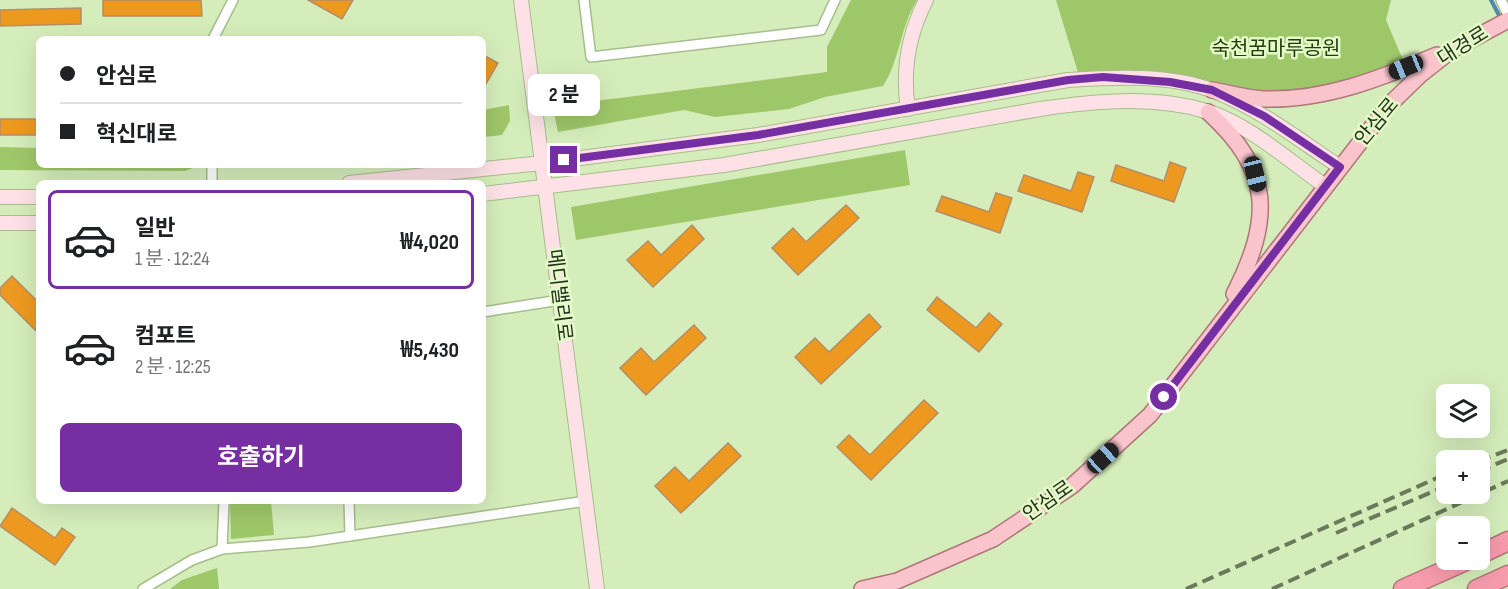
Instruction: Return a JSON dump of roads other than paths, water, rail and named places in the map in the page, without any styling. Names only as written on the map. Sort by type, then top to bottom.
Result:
[{"type":"highway","points":[[1490,550],[1508,542]]},
{"type":"highway","points":[[1403,589],[1446,570]]},
{"type":"highway","points":[[1477,589],[1508,575]]},
{"type":"main road","name":"메디밸리로","points":[[521,0],[597,589]]},
{"type":"main road","points":[[908,109],[906,92],[908,48],[926,0]]},
{"type":"main road","name":"대경로","points":[[1420,75],[1462,45],[1508,20]]},
{"type":"main road","points":[[378,180],[542,163],[758,135],[1068,80],[1103,77],[1170,82],[1261,99],[1322,95],[1387,75],[1462,45]]},
{"type":"main road","name":"안심로","points":[[862,589],[897,581],[993,539],[1071,486],[1150,415],[1388,106],[1420,75]]},
{"type":"main road","points":[[1212,90],[1264,116],[1340,167]]},
{"type":"main road","points":[[486,194],[724,165],[1086,102],[1153,103],[1208,112],[1240,128],[1325,186]]},
{"type":"main road","points":[[1208,112],[1244,151],[1255,174],[1261,202],[1253,251],[1218,326]]},
{"type":"main road","points":[[0,197],[36,197]]},
{"type":"main road","points":[[0,223],[36,223]]},
{"type":"street","points":[[215,36],[233,0]]},
{"type":"street","points":[[584,0],[591,57],[821,30],[835,0]]},
{"type":"street","points":[[1501,0],[1508,15]]},
{"type":"street","points":[[486,312],[560,300]]},
{"type":"street","points":[[143,589],[192,560],[222,549],[350,536],[586,501]]},
{"type":"street","points":[[222,549],[224,504]]},
{"type":"street","points":[[349,504],[350,536]]},
{"type":"waterway","points":[[1491,0],[1502,21]]},
{"type":"railway","points":[[1490,457],[1508,450]]},
{"type":"railway","points":[[1490,466],[1508,459]]},
{"type":"railway","points":[[1186,589],[1436,478]]},
{"type":"railway","points":[[1272,589],[1508,481]]},
{"type":"railway","points":[[1336,533],[1436,490]]},
{"type":"park label","name":"숙천꿈마루공원","points":[[1276,49]]}]
